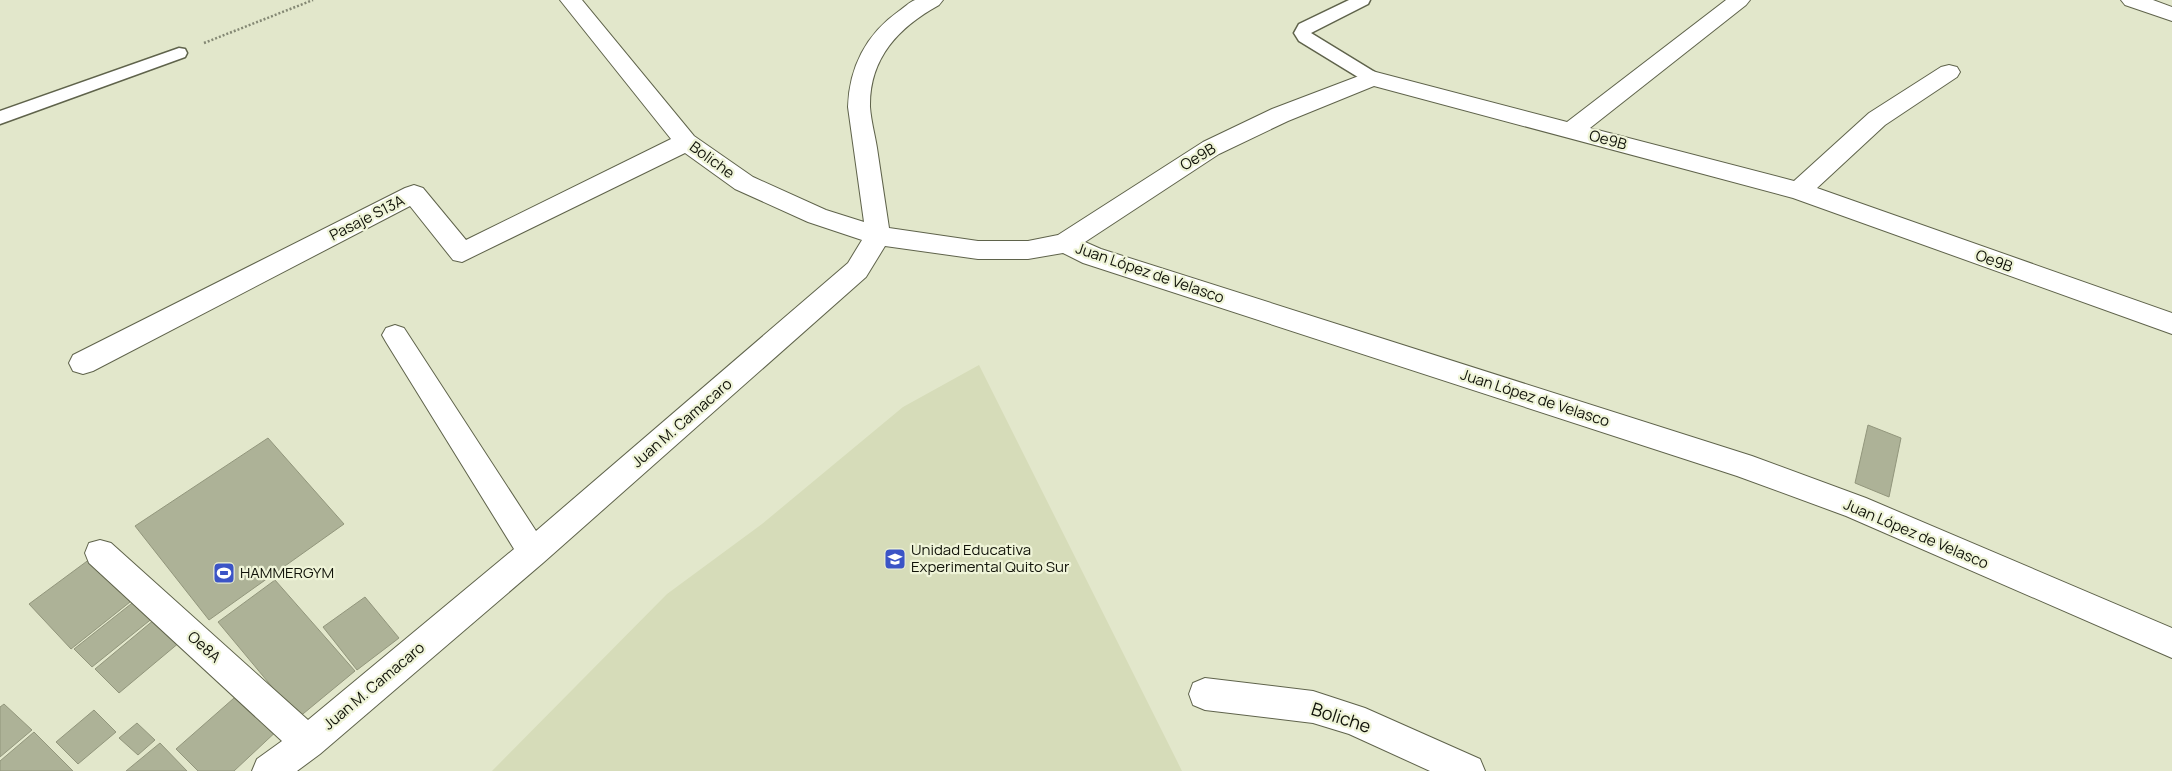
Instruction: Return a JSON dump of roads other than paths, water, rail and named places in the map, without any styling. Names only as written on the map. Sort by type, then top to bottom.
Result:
[{"type":"street","name":"Boliche","points":[[571,0],[686,142],[744,183],[817,216],[878,236]]},
{"type":"street","points":[[878,236],[859,106],[863,76],[874,49],[892,25],[911,10],[932,0]]},
{"type":"street","points":[[1572,130],[1739,0]]},
{"type":"street","points":[[2132,0],[2172,14]]},
{"type":"street","points":[[1799,191],[1877,119],[1949,72]]},
{"type":"street","name":"Oe9B","points":[[1064,243],[1211,148],[1280,115],[1372,78],[1799,191],[2172,324]]},
{"type":"street","name":"Pasaje S13A","points":[[83,363],[414,194],[462,253],[686,142]]},
{"type":"street","name":"Juan López de Velasco","points":[[878,236],[978,250],[1028,250],[1064,243],[1092,256],[1742,465],[1856,508],[2172,643]]},
{"type":"street","name":"Juan M. Camacaro","points":[[269,771],[308,742],[533,552],[838,289],[857,270],[878,236]]},
{"type":"street","points":[[395,335],[533,552]]},
{"type":"street","name":"Oe8A","points":[[100,553],[308,742]]},
{"type":"street","name":"Boliche","points":[[1205,694],[1313,707],[1353,719],[1468,771]]},
{"type":"lane","points":[[1362,0],[1305,28],[1302,33],[1305,38],[1372,78]]},
{"type":"lane","points":[[0,118],[179,53]]},
{"type":"place","name":"Unidad Educativa Experimental Quito Sur","points":[[895,559]]},
{"type":"place","name":"HAMMERGYM","points":[[224,573]]}]
